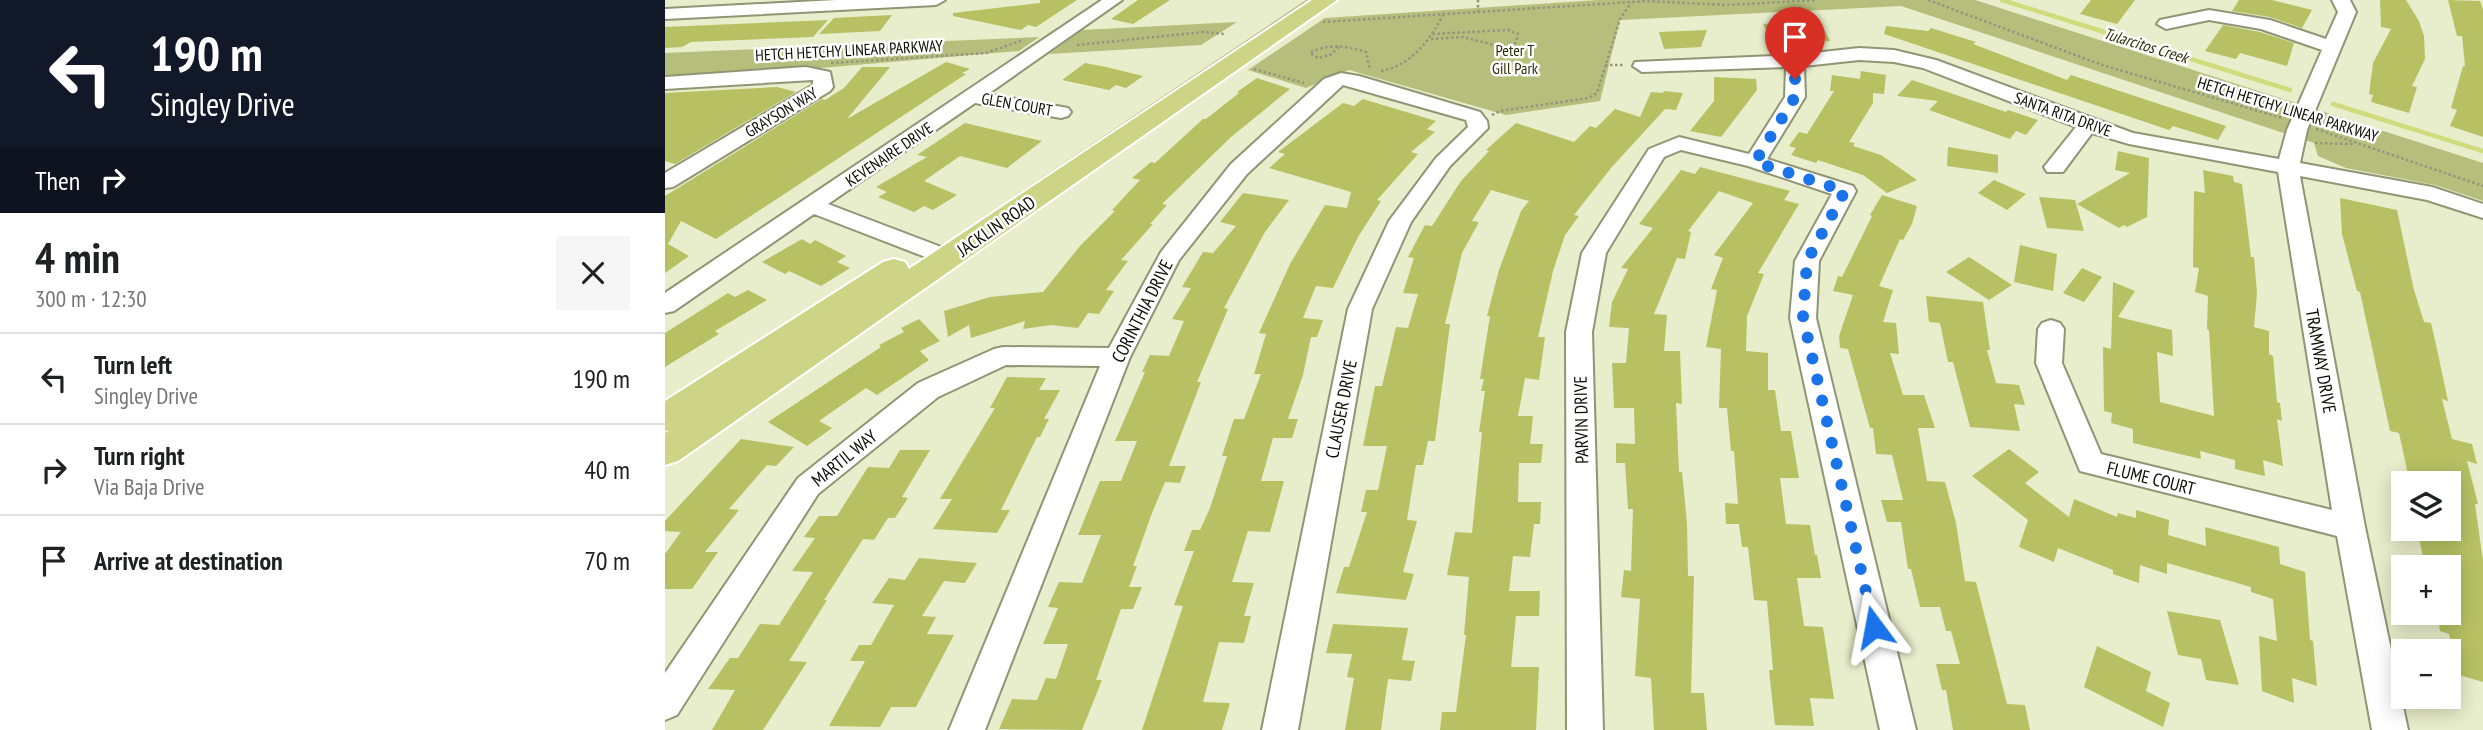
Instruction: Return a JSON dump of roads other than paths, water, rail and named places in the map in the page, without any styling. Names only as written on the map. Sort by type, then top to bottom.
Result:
[{"type":"main road","name":"JACKLIN ROAD","points":[[665,451],[936,254],[1298,0]]},
{"type":"main road","name":"JACKLIN ROAD","points":[[665,418],[936,254],[1326,0]]},
{"type":"street","points":[[665,14],[791,4],[936,0]]},
{"type":"street","name":"KEVENAIRE DRIVE","points":[[665,305],[1113,0]]},
{"type":"street","name":"TRAMWAY DRIVE","points":[[2341,0],[2347,12],[2307,133],[2288,167],[2350,527],[2390,730]]},
{"type":"street","points":[[2167,24],[2209,15],[2264,24],[2334,48]]},
{"type":"street","name":"SANTA RITA DRIVE","points":[[1642,66],[1795,61],[1859,54],[1894,56],[1929,64],[2129,138],[2432,194],[2483,211]]},
{"type":"street","points":[[1795,61],[1795,97],[1755,162],[1845,191],[1807,261],[1803,317],[1898,730]]},
{"type":"street","name":"GRAYSON WAY","points":[[665,83],[806,73],[823,76],[825,80],[823,87],[665,182]]},
{"type":"street","name":"CORINTHIA DRIVE","points":[[967,730],[1117,356],[1169,257],[1239,169],[1333,84],[1473,116],[1478,121]]},
{"type":"street","name":"GLEN COURT","points":[[973,97],[1061,112]]},
{"type":"street","name":"CLAUSER DRIVE","points":[[1280,730],[1360,309],[1400,221],[1443,162],[1478,128],[1478,121]]},
{"type":"street","points":[[2055,167],[2088,125]]},
{"type":"street","name":"PARVIN DRIVE","points":[[1585,730],[1579,332],[1594,253],[1656,153],[1679,143],[1755,162]]},
{"type":"street","points":[[812,206],[936,254]]},
{"type":"street","name":"FLUME COURT","points":[[2051,329],[2049,363],[2090,463],[2350,527]]},
{"type":"street","name":"MARTIL WAY","points":[[667,696],[808,486],[928,390],[1003,356],[1117,356]]},
{"type":"waterway","name":"Tularcitos Creek","points":[[2002,0],[2290,90]]},
{"type":"waterway","name":"Tularcitos Creek","points":[[2333,104],[2483,151]]},
{"type":"park label","name":"Peter T Gill Park","points":[[1515,59]]}]
